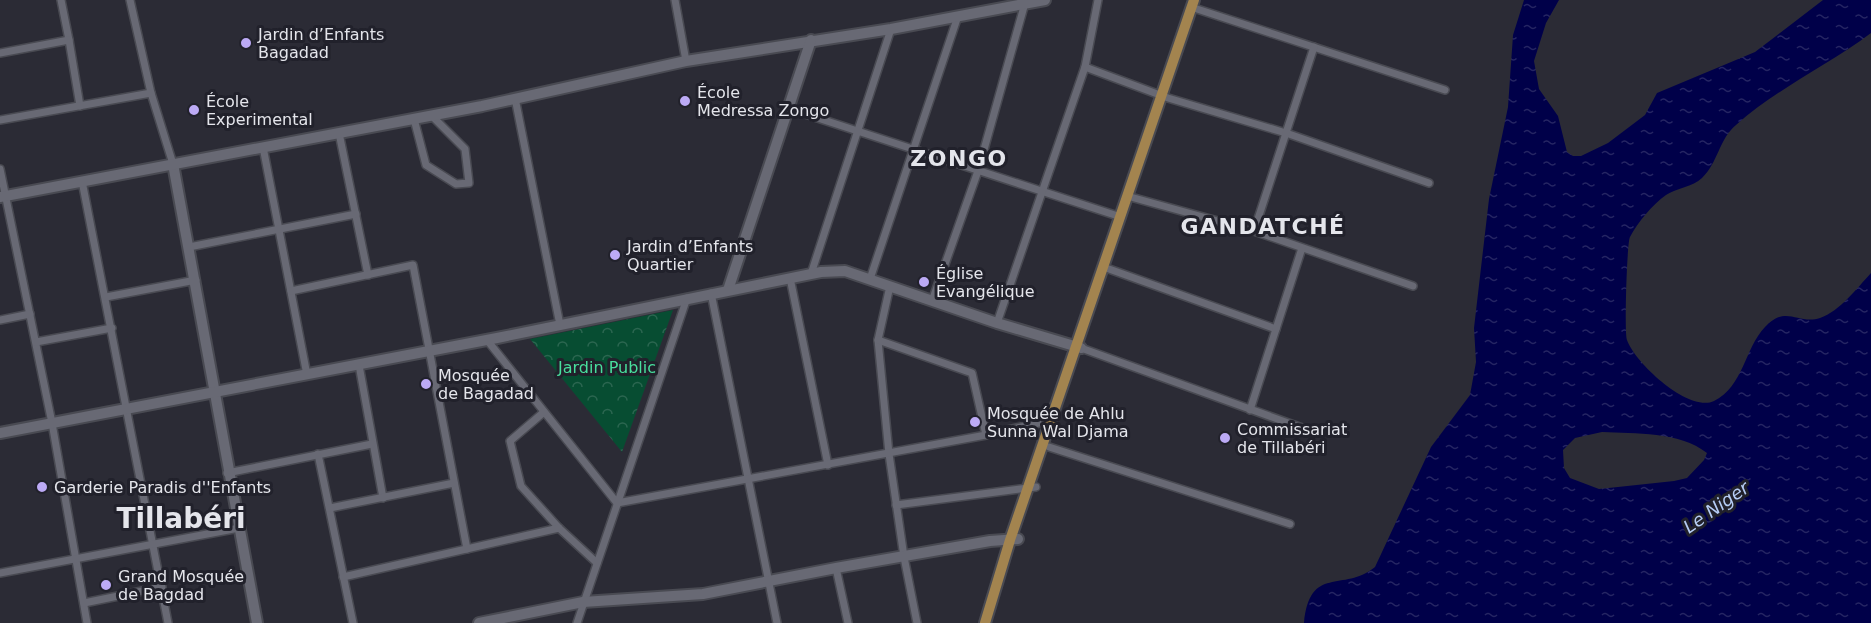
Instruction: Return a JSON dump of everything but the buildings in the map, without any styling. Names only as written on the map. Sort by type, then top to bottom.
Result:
[{"type":"main road","points":[[1033,487],[1052,420],[1109,269],[1130,197],[1197,3]]},
{"type":"main road","points":[[985,623],[1049,447],[1121,217],[1130,197]]},
{"type":"main road","points":[[991,623],[1014,539]]},
{"type":"street","points":[[61,0],[80,106]]},
{"type":"street","points":[[130,0],[151,93],[173,164],[257,623]]},
{"type":"street","points":[[675,0],[686,61]]},
{"type":"street","points":[[3,196],[431,116],[686,61],[891,29],[1045,0]]},
{"type":"street","points":[[997,323],[1085,67],[1098,0]]},
{"type":"street","points":[[932,301],[978,171],[1025,3]]},
{"type":"street","points":[[1197,3],[1314,47],[1445,90]]},
{"type":"street","points":[[870,279],[958,16]]},
{"type":"street","points":[[812,274],[891,29]]},
{"type":"street","points":[[0,53],[69,40]]},
{"type":"street","points":[[728,290],[811,40]]},
{"type":"street","points":[[1254,231],[1314,47]]},
{"type":"street","points":[[1085,67],[1166,98],[1286,133],[1429,183]]},
{"type":"street","points":[[0,120],[151,93]]},
{"type":"street","points":[[515,99],[560,325]]},
{"type":"street","points":[[787,108],[1121,217]]},
{"type":"street","points":[[414,119],[426,165],[456,184],[469,183],[465,149],[431,116]]},
{"type":"street","points":[[339,133],[368,275]]},
{"type":"street","points":[[262,147],[307,375]]},
{"type":"street","points":[[0,169],[3,196],[52,423],[87,623]]},
{"type":"street","points":[[82,181],[168,623]]},
{"type":"street","points":[[1130,197],[1254,231],[1413,286]]},
{"type":"street","points":[[189,247],[356,214]]},
{"type":"street","points":[[1250,410],[1302,248]]},
{"type":"street","points":[[291,291],[412,265],[467,549]]},
{"type":"street","points":[[1109,269],[1276,329]]},
{"type":"street","points":[[0,434],[487,340],[711,293],[812,274],[845,271],[997,323],[1079,347],[1316,433]]},
{"type":"street","points":[[790,278],[828,465]]},
{"type":"street","points":[[106,297],[196,280]]},
{"type":"street","points":[[890,286],[878,340],[896,505],[917,623]]},
{"type":"street","points":[[711,293],[777,623]]},
{"type":"street","points":[[577,623],[687,298]]},
{"type":"street","points":[[0,320],[30,314]]},
{"type":"street","points":[[36,342],[112,328]]},
{"type":"street","points":[[487,340],[617,503]]},
{"type":"street","points":[[878,340],[972,373],[986,435]]},
{"type":"street","points":[[358,365],[383,498]]},
{"type":"street","points":[[544,412],[510,441],[521,486],[559,528],[597,562]]},
{"type":"street","points":[[617,503],[889,454],[1052,420]]},
{"type":"street","points":[[228,473],[372,444]]},
{"type":"street","points":[[1049,447],[1290,524]]},
{"type":"street","points":[[318,454],[353,623]]},
{"type":"street","points":[[330,508],[454,483]]},
{"type":"street","points":[[896,505],[1033,487]]},
{"type":"street","points":[[0,573],[238,528]]},
{"type":"street","points":[[344,577],[559,528]]},
{"type":"street","points":[[479,623],[583,602],[702,594],[836,568],[1014,539]]},
{"type":"street","points":[[836,568],[848,623]]},
{"type":"street","points":[[84,603],[162,587]]},
{"type":"green space","name":"Jardin Public","points":[[673,310],[622,452],[530,339]]},
{"type":"water","name":"Le Niger","points":[[1524,0],[1559,0],[1546,23],[1534,61],[1539,89],[1558,116],[1567,152],[1573,156],[1581,156],[1608,143],[1645,115],[1657,93],[1755,52],[1823,0],[1871,0],[1871,33],[1751,112],[1730,131],[1712,165],[1702,178],[1666,195],[1641,220],[1629,242],[1626,334],[1632,350],[1640,361],[1664,384],[1691,400],[1703,403],[1714,401],[1732,386],[1758,336],[1772,320],[1786,316],[1812,319],[1827,315],[1848,298],[1871,273],[1871,623],[1304,623],[1307,605],[1313,593],[1321,586],[1363,574],[1375,567],[1431,447],[1470,395],[1476,362],[1474,328],[1489,199],[1508,107],[1513,35]],"holes":[[[1602,432],[1670,437],[1696,446],[1707,453],[1704,460],[1687,478],[1599,489],[1570,478],[1564,468],[1563,450],[1575,438]]]},
{"type":"place","name":"Jardin d’Enfants Bagadad","points":[[246,43]]},
{"type":"place","name":"École Medressa Zongo","points":[[685,101]]},
{"type":"place","name":"École Experimental","points":[[194,110]]},
{"type":"place","name":"Jardin d’Enfants Quartier","points":[[615,255]]},
{"type":"place","name":"Église Evangélique","points":[[924,282]]},
{"type":"place","name":"Mosquée de Bagadad","points":[[426,384]]},
{"type":"place","name":"Mosquée de Ahlu Sunna Wal Djama","points":[[975,422]]},
{"type":"place","name":"Commissariat de Tillabéri","points":[[1225,438]]},
{"type":"place","name":"Garderie Paradis d''Enfants","points":[[42,487]]},
{"type":"place","name":"Grand Mosquée de Bagdad","points":[[106,585]]},
{"type":"district","name":"ZONGO","points":[[959,158]]},
{"type":"district","name":"GANDATCHÉ","points":[[1263,226]]},
{"type":"district","name":"Tillabéri","points":[[181,518]]}]
